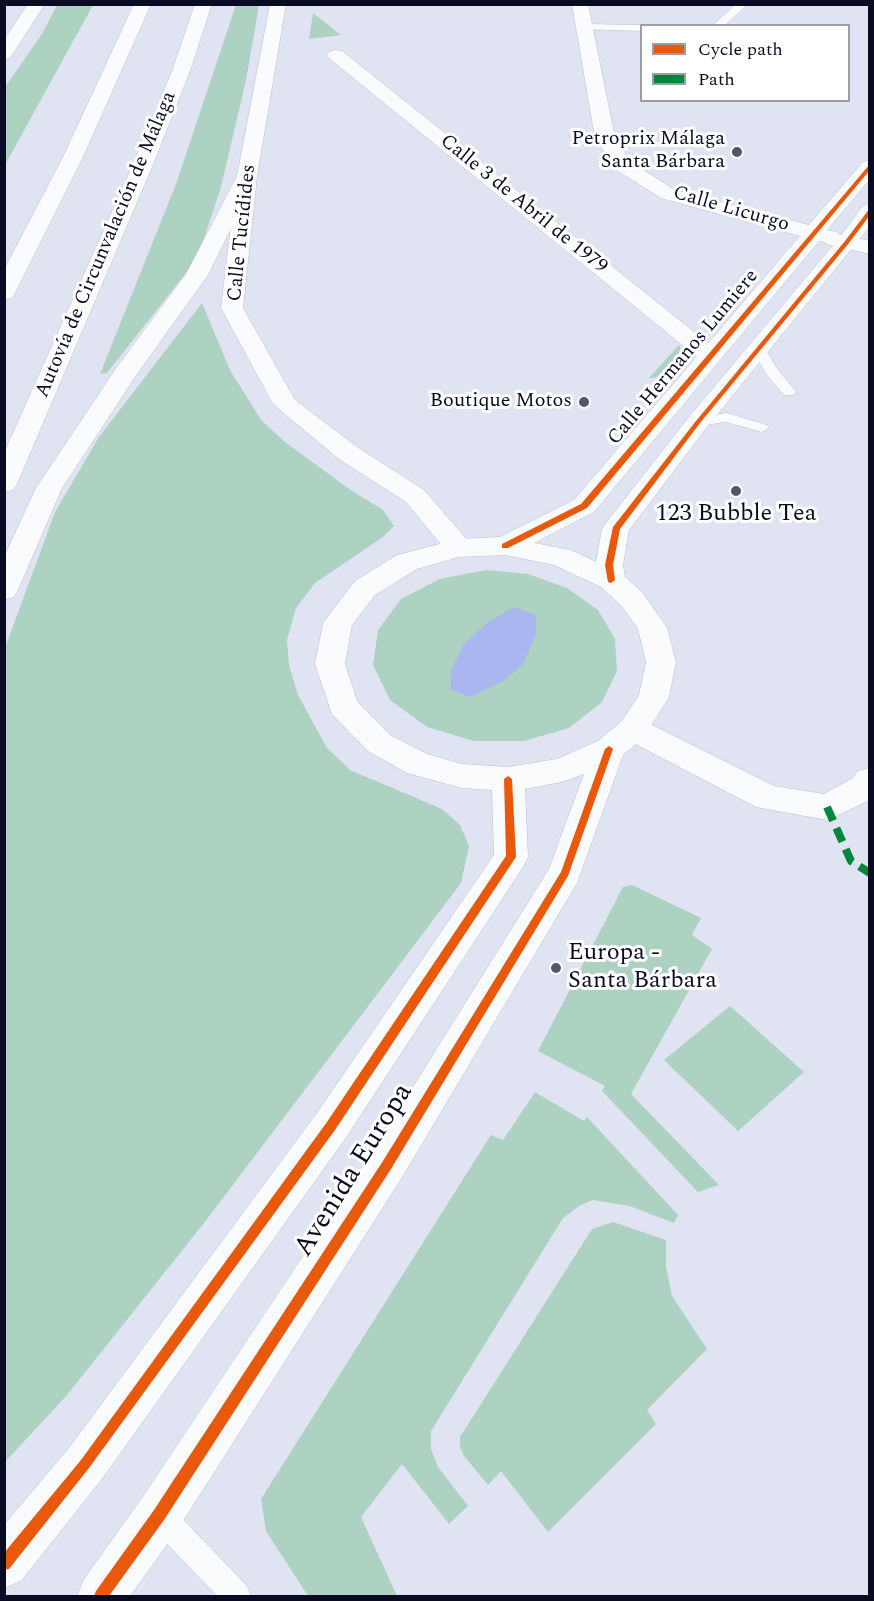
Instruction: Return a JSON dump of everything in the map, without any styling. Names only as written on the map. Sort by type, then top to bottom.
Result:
[{"type":"main road","points":[[4,54],[37,4]]},
{"type":"main road","points":[[4,293],[73,157],[143,4]]},
{"type":"main road","name":"Autovía de Circunvalación de Málaga","points":[[4,484],[142,167],[181,71],[204,4]]},
{"type":"main road","name":"Calle Tucídides","points":[[278,4],[248,176],[232,308],[285,404],[348,453],[415,496],[459,548]]},
{"type":"main road","name":"Calle Licurgo","points":[[580,4],[605,138],[625,167],[668,194],[840,240]]},
{"type":"main road","name":"Calle 3 de Abril de 1979","points":[[336,55],[710,356]]},
{"type":"main road","name":"Calle Hermanos Lumiere","points":[[611,580],[609,565],[616,530],[840,240],[870,166]]},
{"type":"main road","points":[[4,591],[49,488],[126,372],[197,275],[248,176]]},
{"type":"main road","name":"Calle Hermanos Lumiere","points":[[505,546],[584,506],[710,356],[840,240],[870,210]]},
{"type":"main road","points":[[505,546],[459,548],[407,562],[365,588],[338,623],[330,664],[344,706],[379,743],[418,764],[462,776],[508,779],[562,770],[621,739],[768,798],[827,807],[865,787],[870,780]]},
{"type":"main road","name":"Avenida Europa","points":[[101,1596],[159,1515],[387,1165],[565,873],[621,739],[654,697],[661,662],[652,628],[632,599],[611,580],[561,557],[505,546]]},
{"type":"main road","name":"Avenida Europa","points":[[4,1564],[86,1464],[331,1126],[511,857],[508,779]]},
{"type":"lane","points":[[719,24],[743,4]]},
{"type":"lane","points":[[584,27],[640,27]]},
{"type":"lane","points":[[758,348],[772,372],[789,393]]},
{"type":"lane","points":[[698,422],[727,417],[762,428]]},
{"type":"lane","points":[[159,1515],[237,1596]]},
{"type":"green space","points":[[57,5],[93,5],[5,165],[5,87],[42,34]]},
{"type":"green space","points":[[236,5],[259,5],[246,80],[221,187],[197,259],[107,373],[100,374],[176,184]]},
{"type":"green space","points":[[313,13],[341,35],[309,39]]},
{"type":"green space","points":[[202,303],[230,370],[261,420],[285,442],[352,491],[382,509],[394,526],[383,537],[315,583],[296,608],[287,640],[289,665],[298,695],[327,748],[350,770],[442,809],[460,825],[469,846],[461,883],[397,968],[204,1223],[67,1395],[5,1462],[5,648],[55,512],[99,437]]},
{"type":"green space","points":[[679,345],[688,365],[675,377],[649,378]]},
{"type":"green space","points":[[486,570],[528,574],[567,588],[598,610],[615,639],[617,671],[602,702],[569,728],[524,741],[474,741],[427,727],[390,700],[373,665],[378,630],[401,599],[440,579]]},
{"type":"green space","points":[[632,885],[701,918],[692,935],[712,949],[631,1094],[719,1185],[698,1192],[602,1091],[605,1086],[538,1051],[623,887]]},
{"type":"green space","points":[[730,1006],[804,1072],[738,1131],[664,1060]]},
{"type":"green space","points":[[535,1092],[584,1121],[587,1117],[678,1215],[674,1223],[630,1206],[593,1200],[579,1206],[563,1218],[431,1431],[431,1449],[438,1467],[468,1506],[449,1524],[402,1464],[361,1517],[397,1596],[308,1596],[266,1531],[261,1499],[491,1135],[503,1140]]},
{"type":"green space","points":[[613,1222],[666,1240],[666,1267],[672,1296],[707,1349],[647,1410],[656,1424],[548,1532],[501,1471],[488,1485],[464,1456],[460,1447],[460,1437],[592,1229]]},
{"type":"water","points":[[514,607],[536,615],[536,634],[523,664],[502,682],[469,697],[450,689],[452,668],[464,644],[488,622]]},
{"type":"marked path","points":[[827,807],[851,861],[870,873]]},
{"type":"cycle path","points":[[505,546],[584,506],[870,166]]},
{"type":"cycle path","points":[[611,580],[609,565],[616,529],[698,422],[847,242],[870,210]]},
{"type":"cycle path","points":[[101,1596],[159,1515],[387,1165],[565,873],[609,749]]},
{"type":"cycle path","points":[[4,1564],[85,1464],[331,1126],[511,857],[508,779]]},
{"type":"place","name":"Petroprix Málaga Santa Bárbara","points":[[737,152]]},
{"type":"place","name":"Boutique Motos","points":[[584,402]]},
{"type":"place","name":"123 Bubble Tea","points":[[736,491]]},
{"type":"place","name":"Europa - Santa Bárbara","points":[[556,968]]}]
